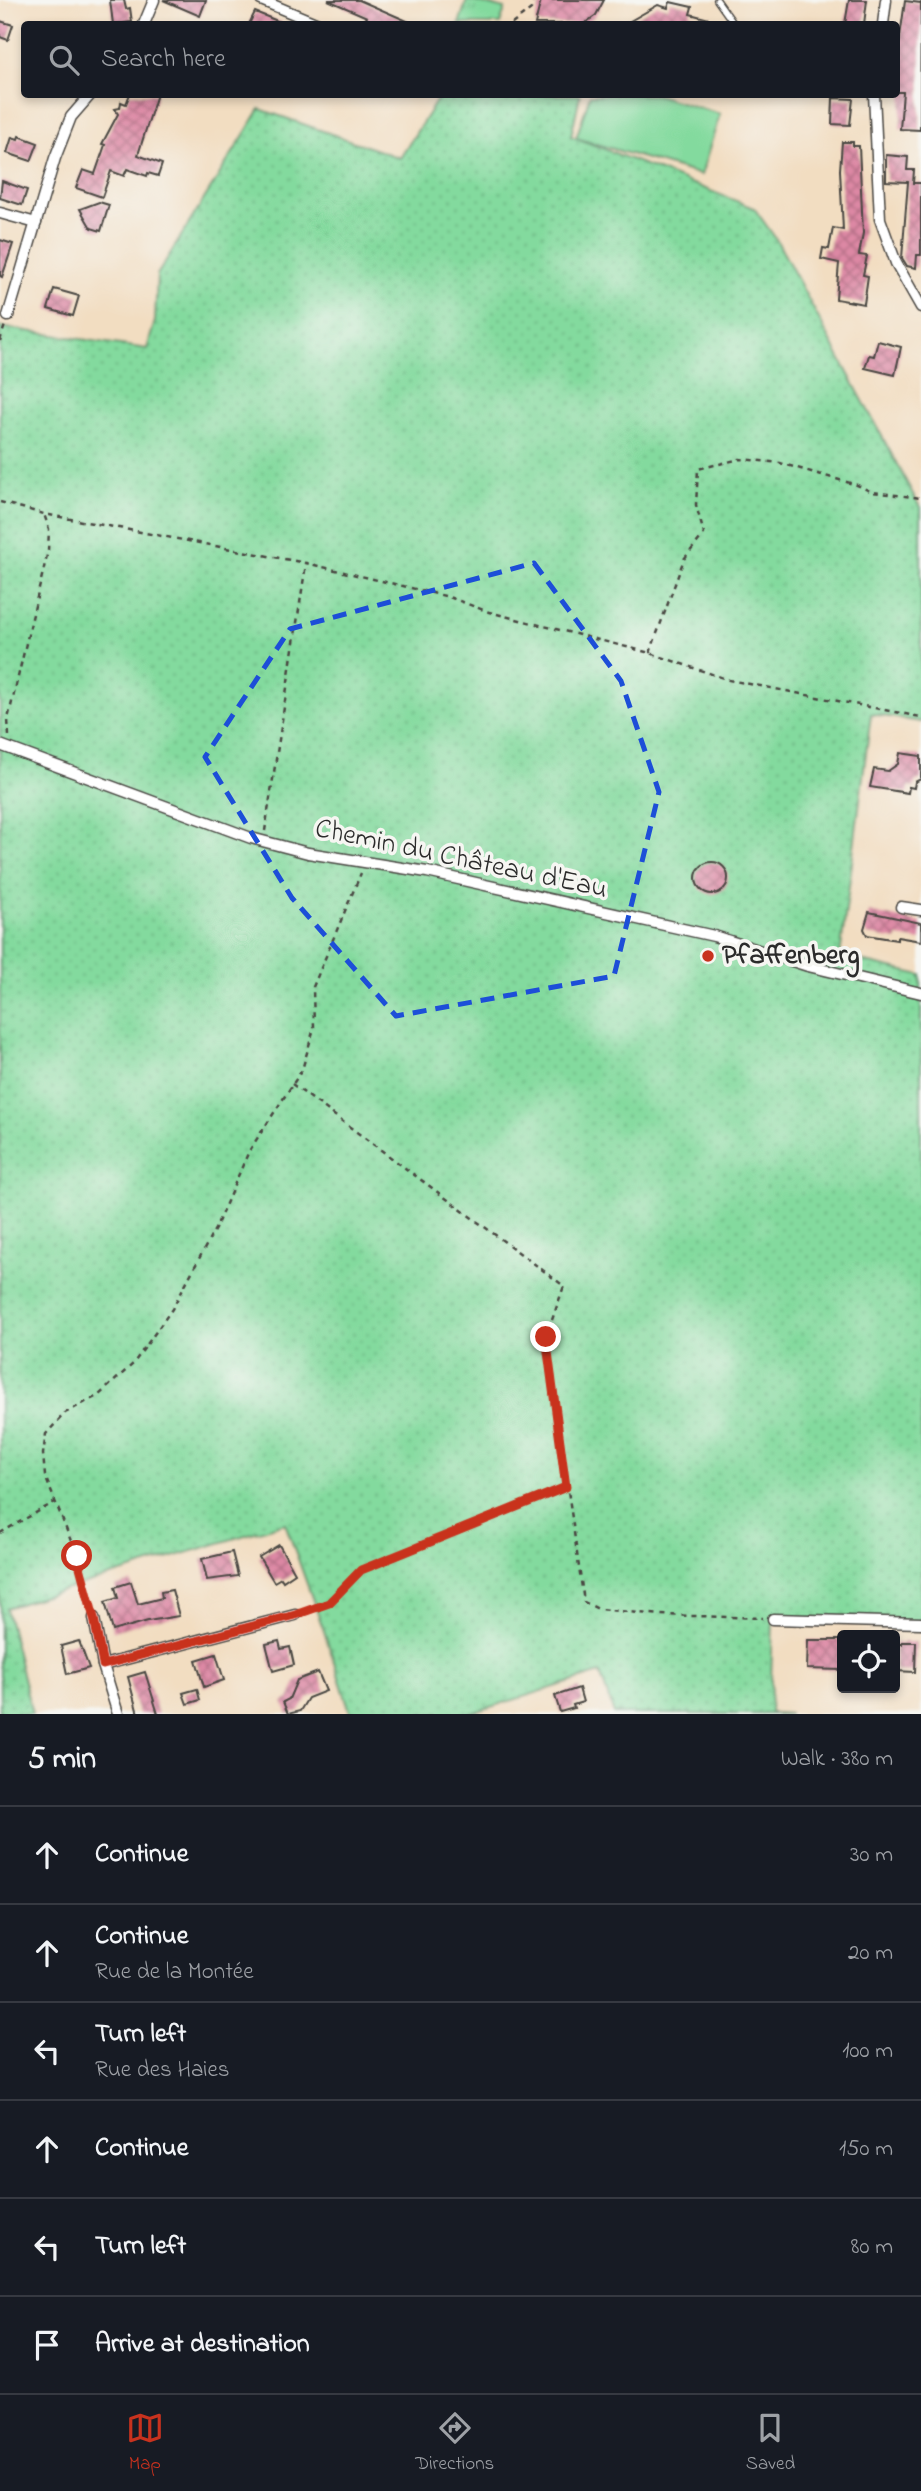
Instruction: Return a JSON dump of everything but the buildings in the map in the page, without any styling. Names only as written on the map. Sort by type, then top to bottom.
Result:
[{"type":"street","points":[[145,21],[154,0]]},
{"type":"street","points":[[261,0],[311,21]]},
{"type":"street","points":[[883,21],[886,0]]},
{"type":"street","points":[[8,316],[55,158],[71,117],[88,98]]},
{"type":"street","points":[[874,98],[880,219],[896,262],[921,307]]},
{"type":"street","points":[[0,213],[36,223]]},
{"type":"street","name":"Chemin du Château d'Eau","points":[[5,746],[263,841],[309,853],[427,872],[714,936],[808,966],[921,993]]},
{"type":"street","points":[[901,907],[921,910]]},
{"type":"street","points":[[103,1665],[295,1615]]},
{"type":"street","points":[[94,1618],[103,1665],[118,1714]]},
{"type":"street","points":[[773,1619],[921,1623]]},
{"type":"lane","points":[[718,0],[732,21]]},
{"type":"path","points":[[516,21],[531,9],[533,0]]},
{"type":"path","points":[[650,653],[684,559],[704,534],[696,506],[698,469],[740,459],[780,463],[857,485],[872,492],[921,499]]},
{"type":"path","points":[[0,502],[44,514],[306,563],[449,597],[489,612],[650,653],[729,680],[921,717]]},
{"type":"path","points":[[5,746],[8,719],[48,551],[49,529],[44,514]]},
{"type":"path","points":[[263,841],[306,563]]},
{"type":"path","points":[[94,1618],[77,1556],[46,1476],[43,1454],[46,1434],[65,1413],[99,1395],[133,1364],[172,1309],[215,1229],[249,1151],[302,1070],[314,1028],[313,987],[365,860]]},
{"type":"path","points":[[292,1084],[564,1286],[546,1337],[584,1602],[598,1609],[661,1615],[773,1619]]},
{"type":"path","points":[[295,1615],[329,1603],[361,1570],[566,1487]]},
{"type":"path","points":[[0,1534],[55,1502]]},
{"type":"highlighted area","points":[[534,563],[621,681],[659,792],[614,976],[396,1016],[292,898],[205,757],[290,629]]},
{"type":"green space","points":[[467,0],[505,9],[501,21],[460,21]]},
{"type":"green space","points":[[438,98],[579,98],[571,136],[754,208],[776,239],[921,509],[921,722],[871,714],[840,956],[921,975],[921,1623],[773,1619],[770,1713],[790,1714],[614,1714],[600,1673],[468,1714],[351,1714],[285,1523],[6,1608],[32,1714],[0,1714],[0,327],[147,349],[155,321],[157,275],[260,109],[400,158]]},
{"type":"green space","points":[[589,98],[667,98],[720,114],[701,175],[576,138]]},
{"type":"place","name":"Pfaffenberg","points":[[708,956]]},
{"type":"route","points":[[77,1556],[94,1618],[103,1665],[295,1615],[329,1603],[361,1570],[566,1487],[546,1337]]}]
